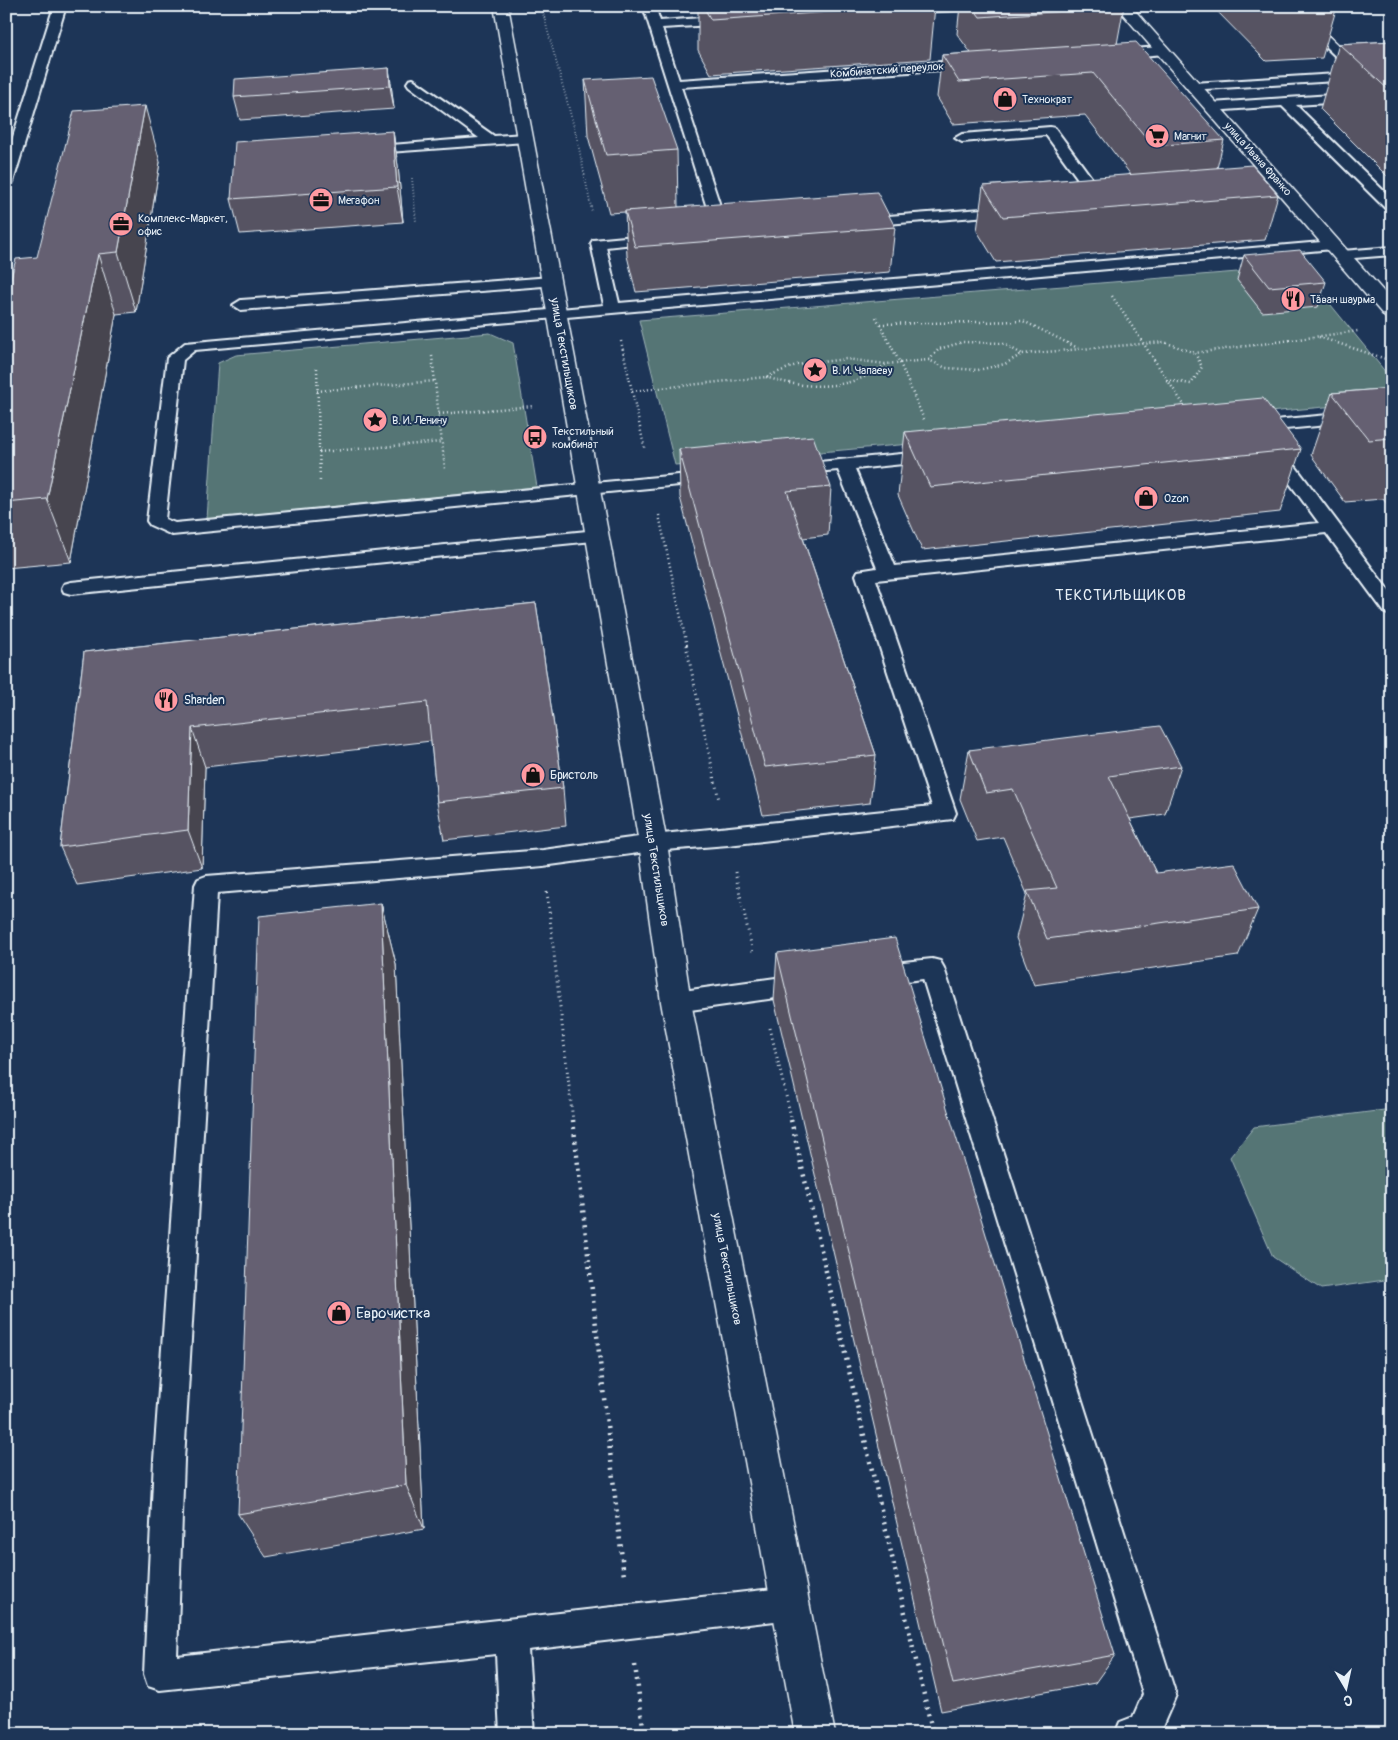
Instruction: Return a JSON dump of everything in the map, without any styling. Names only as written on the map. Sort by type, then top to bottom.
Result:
[{"type":"street","name":"улица Текстильщиков","points":[[501,6],[653,843],[676,1002],[815,1734]]},
{"type":"street","name":"улица Ивана Франко","points":[[1123,6],[1211,107],[1276,190],[1337,250],[1392,313]]},
{"type":"lane","points":[[6,182],[60,6]]},
{"type":"lane","points":[[649,6],[721,233]]},
{"type":"lane","points":[[894,10],[954,6]]},
{"type":"lane","points":[[1193,87],[1364,76],[1289,6]]},
{"type":"lane","points":[[655,25],[744,19]]},
{"type":"lane","points":[[1106,55],[1161,51]]},
{"type":"lane","name":"Комбинатский переулок","points":[[673,84],[988,63]]},
{"type":"lane","points":[[413,83],[492,141]]},
{"type":"lane","points":[[1211,107],[1392,95]]},
{"type":"lane","points":[[1285,102],[1392,207]]},
{"type":"lane","points":[[962,138],[1050,131],[1108,203],[1084,205]]},
{"type":"lane","points":[[350,153],[524,138]]},
{"type":"lane","points":[[844,223],[1026,210]]},
{"type":"lane","points":[[702,234],[740,231]]},
{"type":"lane","points":[[613,309],[598,243],[674,237]]},
{"type":"lane","points":[[728,475],[172,529],[156,521],[175,358],[191,346],[1093,266],[1337,250],[1392,251]]},
{"type":"lane","points":[[241,305],[551,282]]},
{"type":"lane","points":[[1201,431],[1392,414]]},
{"type":"lane","points":[[1259,426],[1330,528],[1392,609]]},
{"type":"lane","points":[[776,471],[943,455]]},
{"type":"lane","points":[[844,464],[888,573]]},
{"type":"lane","points":[[791,1603],[629,1624],[160,1674],[169,1460],[206,886],[543,858],[653,843],[728,837],[944,813],[865,575],[1330,528]]},
{"type":"lane","points":[[71,588],[597,536]]},
{"type":"lane","points":[[676,1002],[761,989],[932,968],[1160,1695],[1143,1732],[1132,1734]]},
{"type":"lane","points":[[511,1637],[518,1734]]},
{"type":"path","points":[[541,6],[577,138],[598,243]]},
{"type":"path","points":[[409,148],[416,221]]},
{"type":"path","points":[[1093,266],[1141,343],[1201,431]]},
{"type":"path","points":[[861,287],[900,363],[943,455]]},
{"type":"path","points":[[613,309],[761,989],[933,1734]]},
{"type":"path","points":[[880,324],[1023,321],[1079,349]]},
{"type":"path","points":[[429,325],[448,503]]},
{"type":"path","points":[[632,391],[766,377],[782,369],[821,361],[846,359],[886,364],[929,360],[946,368],[978,370],[1005,364],[1022,354],[1164,342],[1195,353],[1363,330]]},
{"type":"path","points":[[316,336],[321,515]]},
{"type":"path","points":[[1318,336],[1392,361]]},
{"type":"path","points":[[929,360],[939,349],[963,342],[1002,343],[1022,354]]},
{"type":"path","points":[[1166,380],[1191,384],[1202,367],[1195,353]]},
{"type":"path","points":[[766,377],[803,387],[823,385],[864,378],[878,372],[886,364]]},
{"type":"path","points":[[317,391],[435,381]]},
{"type":"path","points":[[439,414],[535,406]]},
{"type":"path","points":[[319,452],[442,442]]},
{"type":"path","points":[[543,858],[629,1624],[644,1734]]},
{"type":"green space","points":[[1300,267],[1392,380],[1392,401],[675,465],[639,320]]},
{"type":"green space","points":[[490,333],[513,343],[537,487],[207,519],[218,363],[236,355]]},
{"type":"green space","points":[[1392,1109],[1392,1279],[1321,1289],[1273,1257],[1230,1157],[1254,1127]]},
{"type":"building","points":[[703,6],[920,6],[711,20]]},
{"type":"building","points":[[972,6],[1124,6],[1124,7],[980,17]]},
{"type":"building","points":[[1278,6],[1304,6],[1280,8]]},
{"type":"building","points":[[1392,41],[1392,93],[1339,44]]},
{"type":"building","points":[[1136,42],[1224,140],[1153,146],[1093,73],[959,82],[942,55]]},
{"type":"building","points":[[389,68],[390,86],[234,97],[235,79]]},
{"type":"building","points":[[651,76],[677,150],[606,155],[585,80]]},
{"type":"building","points":[[145,106],[118,252],[98,254],[47,499],[6,503],[6,296],[16,259],[37,257],[74,111]]},
{"type":"building","points":[[393,131],[397,187],[231,199],[235,142]]},
{"type":"building","points":[[1252,165],[1278,195],[1003,217],[983,186]]},
{"type":"building","points":[[877,192],[895,227],[635,247],[625,211]]},
{"type":"building","points":[[1300,250],[1326,282],[1269,287],[1244,255]]},
{"type":"building","points":[[1392,388],[1392,438],[1369,440],[1332,393]]},
{"type":"building","points":[[1263,398],[1301,449],[930,487],[905,432]]},
{"type":"building","points":[[813,436],[831,487],[787,491],[876,755],[765,767],[679,449]]},
{"type":"building","points":[[536,603],[563,788],[437,802],[427,702],[192,728],[188,830],[60,847],[84,652]]},
{"type":"building","points":[[1160,726],[1181,766],[1109,776],[1156,873],[1234,863],[1258,909],[1047,939],[1027,891],[1057,888],[1013,789],[986,793],[969,750]]},
{"type":"building","points":[[381,903],[406,1485],[238,1514],[259,916]]},
{"type":"building","points":[[895,938],[1115,1655],[953,1684],[777,953]]},
{"type":"place","name":"Технократ","points":[[1005,99]]},
{"type":"place","name":"Магнит","points":[[1157,136]]},
{"type":"place","name":"Мегафон","points":[[321,200]]},
{"type":"place","name":"Комплекс-Маркет, офис","points":[[121,224]]},
{"type":"place","name":"Тӑван шаурма","points":[[1293,299]]},
{"type":"place","name":"В. И. Чапаеву","points":[[815,370]]},
{"type":"place","name":"В. И. Ленину","points":[[375,420]]},
{"type":"place","name":"Текстильный комбинат","points":[[535,437]]},
{"type":"place","name":"Ozon","points":[[1146,498]]},
{"type":"place","name":"Sharden","points":[[166,700]]},
{"type":"place","name":"Бристоль","points":[[533,775]]},
{"type":"place","name":"Еврочистка","points":[[339,1313]]},
{"type":"district","name":"ТЕКСТИЛЬЩИКОВ","points":[[1121,595]]}]
